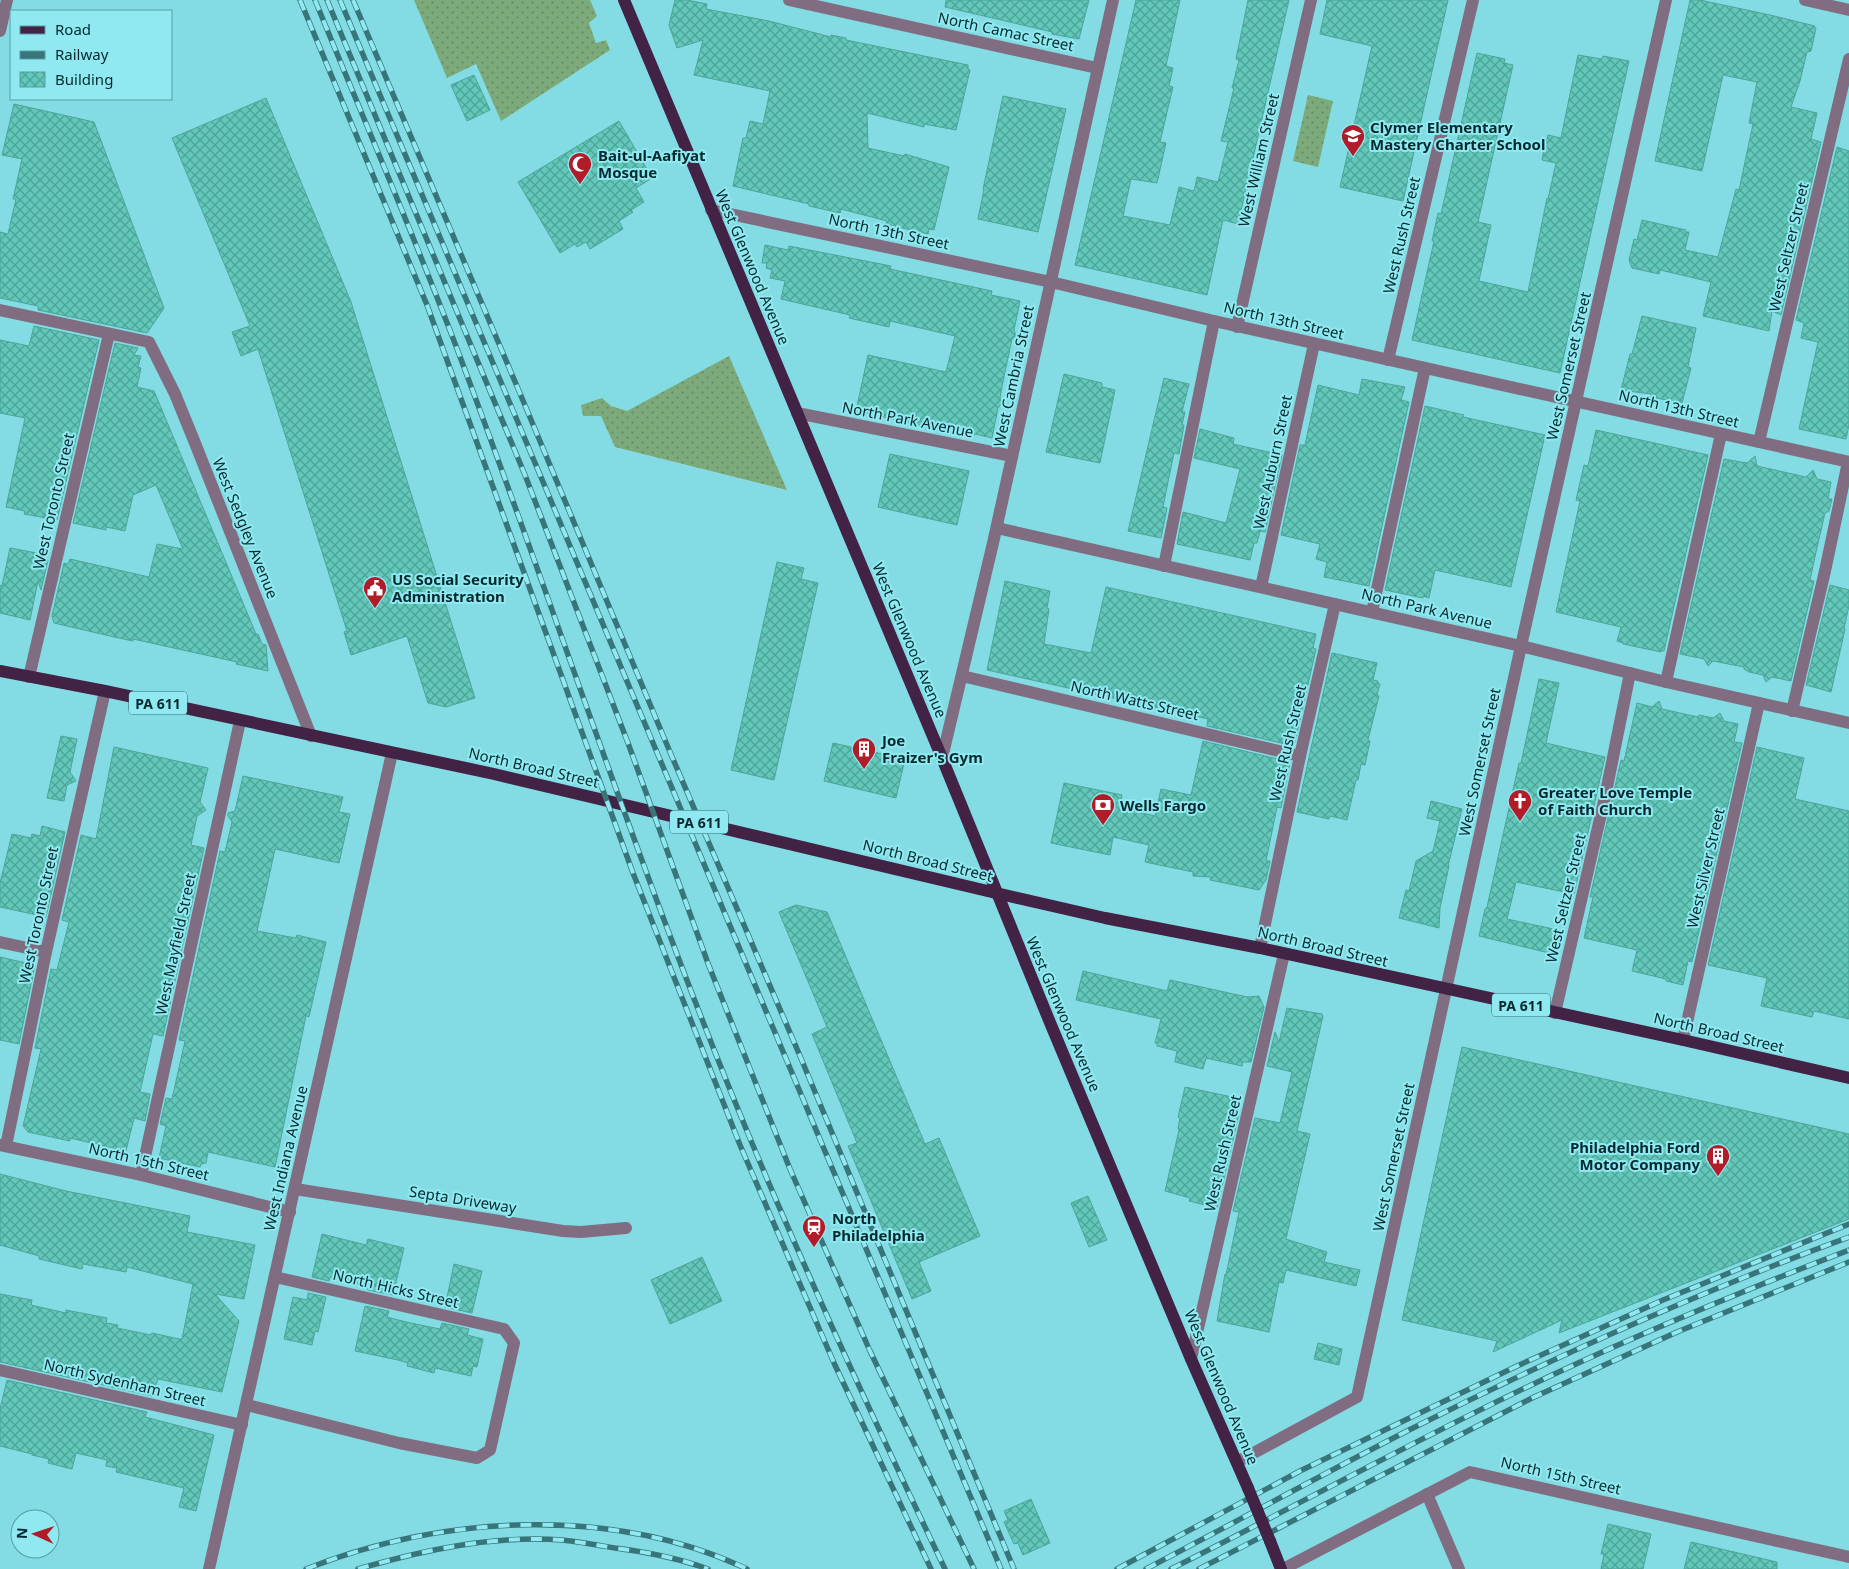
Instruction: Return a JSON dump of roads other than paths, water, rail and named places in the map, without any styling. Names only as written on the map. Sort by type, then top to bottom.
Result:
[{"type":"main road","name":"West Glenwood Avenue","points":[[624,0],[942,758],[996,893],[1191,1359],[1282,1569]]},
{"type":"main road","name":"North Broad Street","points":[[0,671],[105,691],[517,779],[1105,918],[1260,948],[1849,1078]]},
{"type":"street","points":[[0,31],[7,0]]},
{"type":"street","name":"North Camac Street","points":[[789,0],[1098,68]]},
{"type":"street","name":"West Cambria Street","points":[[942,758],[997,528],[1113,0]]},
{"type":"street","name":"West William Street","points":[[1237,326],[1311,0]]},
{"type":"street","name":"West Rush Street","points":[[1388,360],[1472,0]]},
{"type":"street","name":"West Somerset Street","points":[[1236,1462],[1358,1397],[1521,646],[1666,0]]},
{"type":"street","points":[[1805,0],[1849,10]]},
{"type":"street","name":"West Seltzer Street","points":[[1759,442],[1849,59]]},
{"type":"street","name":"North 13th Street","points":[[711,210],[1051,282],[1214,322],[1848,462]]},
{"type":"street","points":[[0,310],[109,334]]},
{"type":"street","points":[[1164,566],[1214,322]]},
{"type":"street","name":"West Sedgley Avenue","points":[[109,334],[149,342],[175,394],[311,736]]},
{"type":"street","name":"West Toronto Street","points":[[29,676],[109,334]]},
{"type":"street","name":"West Auburn Street","points":[[1261,587],[1314,344]]},
{"type":"street","points":[[1372,612],[1425,368]]},
{"type":"street","name":"North Park Avenue","points":[[797,413],[1012,456]]},
{"type":"street","points":[[1666,682],[1721,434]]},
{"type":"street","points":[[1792,710],[1825,571],[1848,462]]},
{"type":"street","name":"North Park Avenue","points":[[997,528],[1521,646],[1666,682],[1849,723]]},
{"type":"street","name":"West Rush Street","points":[[1260,948],[1300,756],[1335,604]]},
{"type":"street","name":"West Seltzer Street","points":[[1555,1012],[1605,797],[1630,673]]},
{"type":"street","name":"North Watts Street","points":[[962,676],[1300,756]]},
{"type":"street","name":"West Toronto Street","points":[[3,1145],[105,691]]},
{"type":"street","name":"West Silver Street","points":[[1683,1040],[1758,703]]},
{"type":"street","name":"West Mayfield Street","points":[[141,1175],[240,721]]},
{"type":"street","name":"West Indiana Avenue","points":[[209,1569],[392,753]]},
{"type":"street","points":[[0,942],[46,952]]},
{"type":"street","name":"West Rush Street","points":[[1191,1359],[1284,954]]},
{"type":"street","name":"North 15th Street","points":[[3,1145],[141,1175],[290,1212]]},
{"type":"street","name":"Septa Driveway","points":[[295,1189],[563,1231],[582,1232],[626,1228]]},
{"type":"street","name":"North Hicks Street","points":[[247,1405],[399,1443],[477,1458],[490,1450],[514,1343],[504,1330],[275,1277]]},
{"type":"street","name":"North Sydenham Street","points":[[0,1370],[242,1425]]},
{"type":"street","name":"North 15th Street","points":[[1282,1569],[1470,1472],[1849,1557]]},
{"type":"street","points":[[1427,1494],[1459,1569]]},
{"type":"railway","points":[[300,0],[427,305],[633,873],[740,1145],[834,1363],[931,1569]]},
{"type":"railway","points":[[315,0],[442,309],[496,453],[638,849],[712,1046],[822,1304],[870,1411],[945,1569]]},
{"type":"railway","points":[[327,0],[525,475],[628,743],[709,966],[790,1169],[870,1351],[974,1569]]},
{"type":"railway","points":[[340,0],[1001,1569]]},
{"type":"railway","points":[[353,0],[800,1056],[1014,1569]]},
{"type":"railway","points":[[1117,1569],[1300,1471],[1517,1366],[1663,1300],[1849,1224]]},
{"type":"railway","points":[[1146,1569],[1376,1447],[1517,1377],[1682,1303],[1849,1237]]},
{"type":"railway","points":[[1171,1569],[1436,1432],[1565,1369],[1767,1282],[1849,1250]]},
{"type":"railway","points":[[1199,1569],[1532,1398],[1677,1332],[1849,1262]]},
{"type":"railway","points":[[306,1569],[359,1551],[414,1537],[470,1528],[527,1525],[584,1527],[640,1534],[695,1548],[747,1569]]},
{"type":"railway","points":[[358,1569],[433,1550],[485,1542],[536,1539],[562,1540],[639,1551],[708,1569]]},
{"type":"place","name":"Clymer Elementary Mastery Charter School","points":[[1353,157]]},
{"type":"place","name":"Bait-ul-Aafiyat Mosque","points":[[580,185]]},
{"type":"place","name":"US Social Security Administration","points":[[375,609]]},
{"type":"place","name":"Joe Fraizer's Gym","points":[[864,770]]},
{"type":"place","name":"Greater Love Temple of Faith Church","points":[[1520,822]]},
{"type":"place","name":"Wells Fargo","points":[[1103,826]]},
{"type":"place","name":"Philadelphia Ford Motor Company","points":[[1718,1177]]},
{"type":"place","name":"North Philadelphia","points":[[814,1248]]}]
